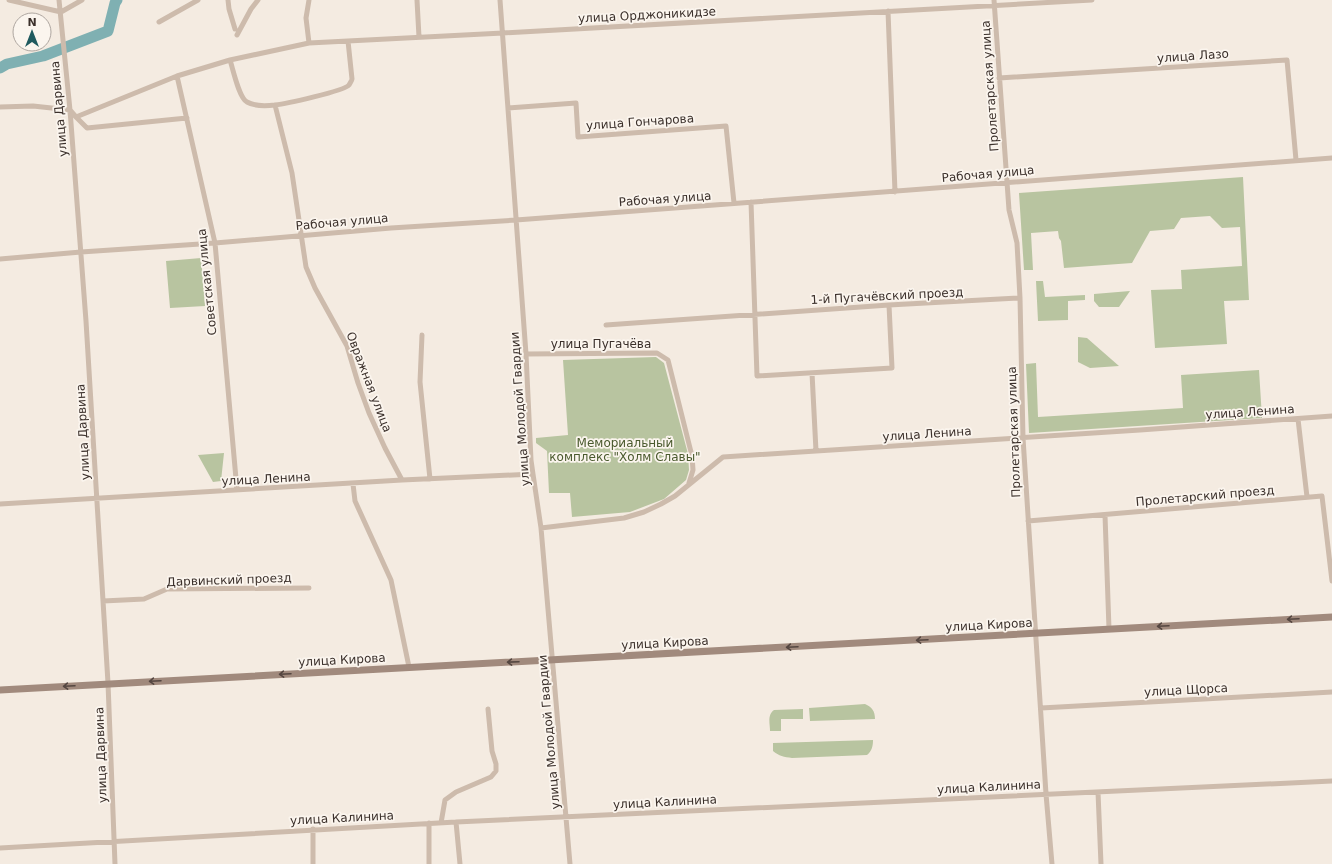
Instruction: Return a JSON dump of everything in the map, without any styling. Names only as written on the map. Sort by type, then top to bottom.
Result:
[{"type":"street","points":[[9,0],[61,12],[82,0]]},
{"type":"street","name":"улица Дарвина","points":[[59,0],[70,110],[81,252],[108,684],[115,864]]},
{"type":"street","points":[[159,22],[198,0]]},
{"type":"street","points":[[228,0],[235,29]]},
{"type":"street","points":[[237,35],[251,9],[258,0]]},
{"type":"street","points":[[309,0],[306,18],[309,42]]},
{"type":"street","points":[[417,0],[419,37]]},
{"type":"street","name":"улица Молодой Гвардии","points":[[500,0],[526,354],[532,474],[541,528],[570,864]]},
{"type":"street","name":"Пролетарская улица","points":[[994,0],[1009,210],[1017,243],[1020,298],[1023,438],[1046,794],[1052,864]]},
{"type":"street","name":"улица Орджоникидзе","points":[[76,117],[177,76],[230,60],[309,42],[503,33],[1092,0]]},
{"type":"street","points":[[888,11],[895,192]]},
{"type":"street","points":[[230,60],[241,96],[246,102],[254,105],[275,105],[324,94],[349,85],[352,79],[348,41]]},
{"type":"street","name":"улица Лазо","points":[[999,78],[1287,60],[1296,160]]},
{"type":"street","name":"Советская улица","points":[[177,76],[215,243],[237,490]]},
{"type":"street","name":"улица Гончарова","points":[[508,108],[576,103],[578,137],[726,126],[734,203]]},
{"type":"street","name":"Овражная улица","points":[[275,105],[292,173],[306,267],[347,346],[369,413],[384,448],[402,480]]},
{"type":"street","points":[[0,107],[33,106],[70,110],[87,128],[187,118]]},
{"type":"street","name":"Рабочая улица","points":[[0,259],[391,228],[895,192],[1007,182],[1332,158]]},
{"type":"street","points":[[750,202],[756,314],[757,376],[892,368],[890,305]]},
{"type":"street","name":"1-й Пугачёвский проезд","points":[[606,325],[890,305],[1020,298]]},
{"type":"street","points":[[422,335],[420,382],[430,479]]},
{"type":"street","name":"улица Пугачёва","points":[[526,354],[657,353],[668,360],[692,456],[692,470],[689,483]]},
{"type":"street","points":[[812,373],[816,451]]},
{"type":"street","name":"улица Ленина","points":[[541,528],[624,518],[644,512],[675,496],[689,483],[723,457],[1332,416]]},
{"type":"street","points":[[1298,419],[1307,497]]},
{"type":"street","name":"улица Ленина","points":[[0,504],[402,480],[532,474]]},
{"type":"street","points":[[353,484],[355,500],[391,580],[409,667]]},
{"type":"street","name":"Пролетарский проезд","points":[[1028,521],[1322,496],[1332,581]]},
{"type":"street","points":[[1105,515],[1109,629]]},
{"type":"street","name":"Дарвинский проезд","points":[[103,601],[144,600],[167,589],[309,588]]},
{"type":"street","name":"улица Кирова","points":[[0,690],[1332,617]]},
{"type":"street","name":"улица Щорса","points":[[1041,708],[1332,692]]},
{"type":"street","points":[[441,823],[445,800],[456,792],[491,777],[496,771],[496,764],[492,751],[488,708]]},
{"type":"street","name":"улица Калинина","points":[[0,848],[429,823],[1332,781]]},
{"type":"street","points":[[1098,792],[1102,864]]},
{"type":"street","points":[[456,822],[460,864]]},
{"type":"street","points":[[429,823],[429,864]]},
{"type":"street","points":[[313,829],[313,864]]},
{"type":"green space","points":[[1243,177],[1249,300],[1224,301],[1227,344],[1155,348],[1151,290],[1182,289],[1181,270],[1242,266],[1240,227],[1222,228],[1210,216],[1181,218],[1174,229],[1150,231],[1132,263],[1064,268],[1061,241],[1058,231],[1031,233],[1033,270],[1024,270],[1019,193]]},
{"type":"green space","points":[[201,258],[205,306],[170,308],[166,261]]},
{"type":"green space","points":[[1036,281],[1043,281],[1045,297],[1085,295],[1085,300],[1068,301],[1068,320],[1038,321]]},
{"type":"green space","points":[[1130,291],[1119,307],[1099,307],[1094,301],[1094,294]]},
{"type":"green space","points":[[1078,337],[1087,338],[1119,366],[1090,368],[1078,362]]},
{"type":"green space","name":"Мемориальный комплекс \"Холм Славы\"","points":[[656,357],[664,363],[688,454],[689,470],[686,480],[664,499],[630,512],[572,517],[570,493],[549,493],[547,451],[536,443],[536,438],[568,435],[563,360]]},
{"type":"green space","points":[[1036,363],[1038,417],[1183,408],[1181,375],[1259,370],[1262,418],[1029,433],[1026,364]]},
{"type":"green space","points":[[224,453],[221,481],[213,482],[198,455]]},
{"type":"green space","points":[[865,704],[870,706],[873,710],[875,719],[810,721],[809,708]]},
{"type":"green space","points":[[803,709],[803,719],[781,719],[781,731],[770,731],[770,714],[774,710]]},
{"type":"green space","points":[[873,740],[872,748],[867,755],[792,758],[782,756],[773,751],[773,743]]},
{"type":"waterway","points":[[0,68],[7,64],[43,56],[108,31],[117,0]]}]
